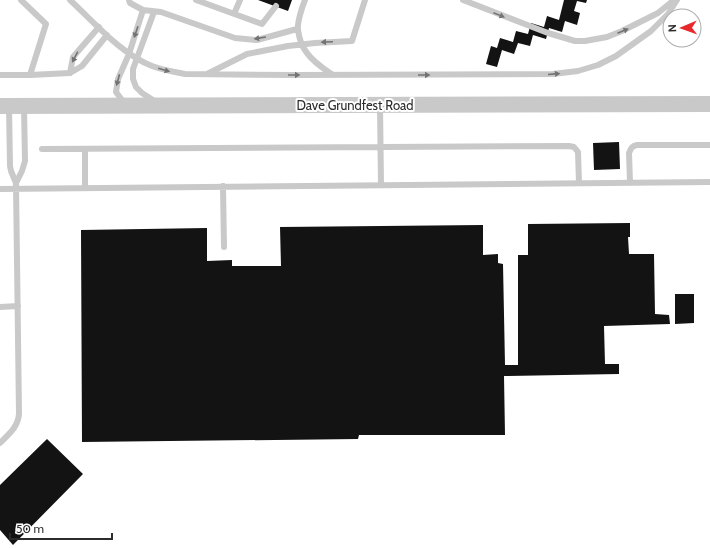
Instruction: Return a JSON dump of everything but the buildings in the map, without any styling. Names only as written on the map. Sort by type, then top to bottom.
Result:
[{"type":"street","name":"Dave Grundfest Road","points":[[4,106],[710,104]]},
{"type":"lane","points":[[21,0],[46,24],[30,75]]},
{"type":"lane","points":[[70,0],[76,3],[107,35],[129,54],[152,66],[168,71],[185,74],[333,75],[553,74],[578,71],[598,65],[616,56],[651,31],[668,14],[675,0]]},
{"type":"lane","points":[[129,0],[130,3],[144,10],[161,12],[235,38],[257,40],[298,29]]},
{"type":"lane","points":[[196,0],[203,1],[262,24],[276,6]]},
{"type":"lane","points":[[234,14],[240,0]]},
{"type":"lane","points":[[305,0],[298,29],[302,44],[306,53],[333,75]]},
{"type":"lane","points":[[206,74],[247,54],[302,44],[352,40],[365,0]]},
{"type":"lane","points":[[463,0],[536,29],[564,39],[575,41],[596,40],[622,31],[658,13],[675,0]]},
{"type":"lane","points":[[125,105],[116,92],[118,79],[129,54],[144,10]]},
{"type":"lane","points":[[154,12],[133,69],[133,79],[136,87],[142,93],[162,106]]},
{"type":"lane","points":[[70,72],[73,57],[100,27]]},
{"type":"lane","points":[[0,75],[30,75],[70,72],[82,66],[107,35]]},
{"type":"lane","points":[[380,105],[381,185]]},
{"type":"lane","points":[[0,443],[11,432],[19,418],[16,186],[10,166],[4,106]]},
{"type":"lane","points":[[16,186],[24,161],[24,107]]},
{"type":"lane","points":[[630,183],[629,153],[633,146],[710,145]]},
{"type":"lane","points":[[42,149],[572,146],[576,148],[578,152],[579,183]]},
{"type":"lane","points":[[85,149],[85,188]]},
{"type":"lane","points":[[0,189],[16,186],[85,188],[710,182]]},
{"type":"lane","points":[[223,186],[224,247]]},
{"type":"lane","points":[[0,307],[18,306]]}]
